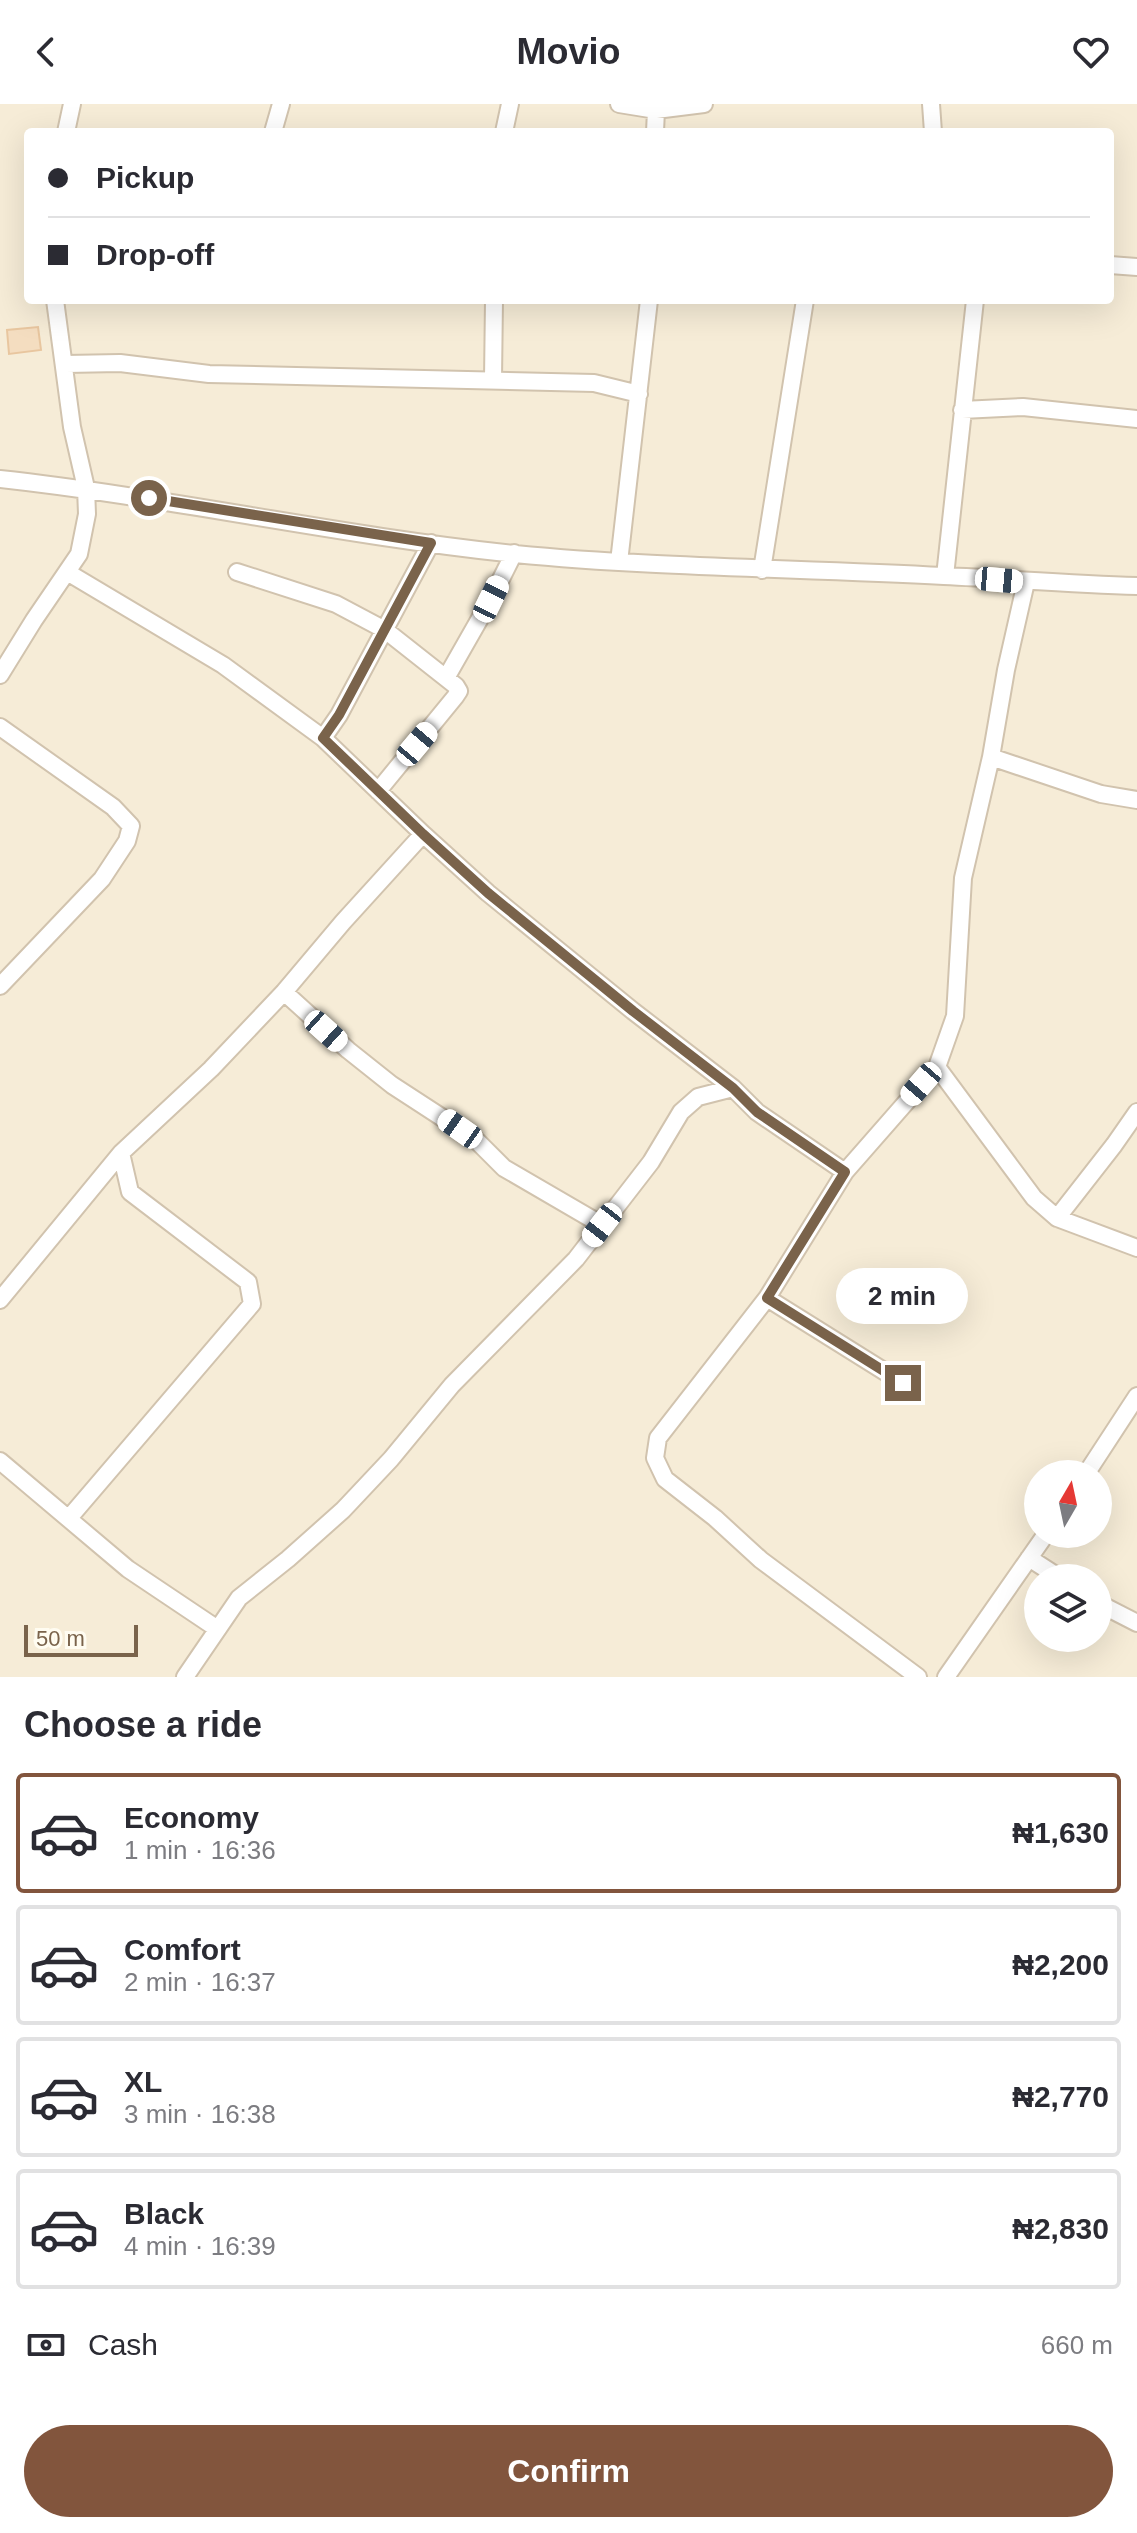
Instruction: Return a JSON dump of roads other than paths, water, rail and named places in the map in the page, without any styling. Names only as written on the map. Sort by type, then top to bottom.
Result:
[{"type":"street","points":[[274,128],[281,104]]},
{"type":"street","points":[[505,128],[510,104]]},
{"type":"street","points":[[619,104],[656,110],[704,104]]},
{"type":"street","points":[[931,104],[933,128]]},
{"type":"street","points":[[66,128],[67,105]]},
{"type":"street","points":[[655,128],[656,110]]},
{"type":"street","points":[[1114,265],[1137,267]]},
{"type":"street","points":[[0,675],[79,554],[87,514],[86,488],[72,427],[56,304]]},
{"type":"street","points":[[493,379],[494,304]]},
{"type":"street","points":[[619,562],[649,304]]},
{"type":"street","points":[[762,570],[804,304]]},
{"type":"street","points":[[945,576],[975,304]]},
{"type":"street","points":[[66,364],[120,363],[209,374],[594,383],[639,394]]},
{"type":"street","points":[[962,410],[1023,407],[1137,419]]},
{"type":"street","points":[[0,479],[86,488],[431,543],[514,553],[762,570],[1137,586]]},
{"type":"street","points":[[323,738],[339,715],[431,543]]},
{"type":"street","points":[[446,678],[514,553]]},
{"type":"street","points":[[67,572],[223,665],[323,738],[488,893],[733,1088],[757,1112],[845,1172]]},
{"type":"street","points":[[237,572],[336,604],[385,630],[456,686],[459,691],[455,697],[378,791]]},
{"type":"street","points":[[918,1677],[761,1560],[715,1518],[665,1479],[655,1458],[658,1438],[767,1298],[845,1172],[937,1067],[955,1016],[963,878],[1026,582]]},
{"type":"street","points":[[0,727],[113,807],[131,826],[127,841],[102,879],[0,986]]},
{"type":"street","points":[[991,757],[1101,794],[1137,800]]},
{"type":"street","points":[[0,1300],[121,1153],[211,1069],[284,992],[423,834]]},
{"type":"street","points":[[284,992],[348,1050],[392,1085],[475,1139],[504,1168],[602,1225]]},
{"type":"street","points":[[937,1067],[1034,1198],[1057,1218],[1137,1248]]},
{"type":"street","points":[[185,1677],[239,1598],[343,1510],[391,1459],[452,1385],[576,1259],[651,1162],[681,1112],[698,1097],[733,1088]]},
{"type":"street","points":[[1057,1218],[1137,1112]]},
{"type":"street","points":[[69,1518],[252,1304],[248,1282],[130,1192],[121,1153]]},
{"type":"street","points":[[767,1298],[903,1383]]},
{"type":"street","points":[[1095,1460],[1137,1396]]},
{"type":"street","points":[[0,1461],[128,1569],[216,1628]]},
{"type":"street","points":[[946,1677],[1036,1548]]},
{"type":"street","points":[[1029,1558],[1038,1564]]},
{"type":"street","points":[[1112,1610],[1137,1623]]}]
